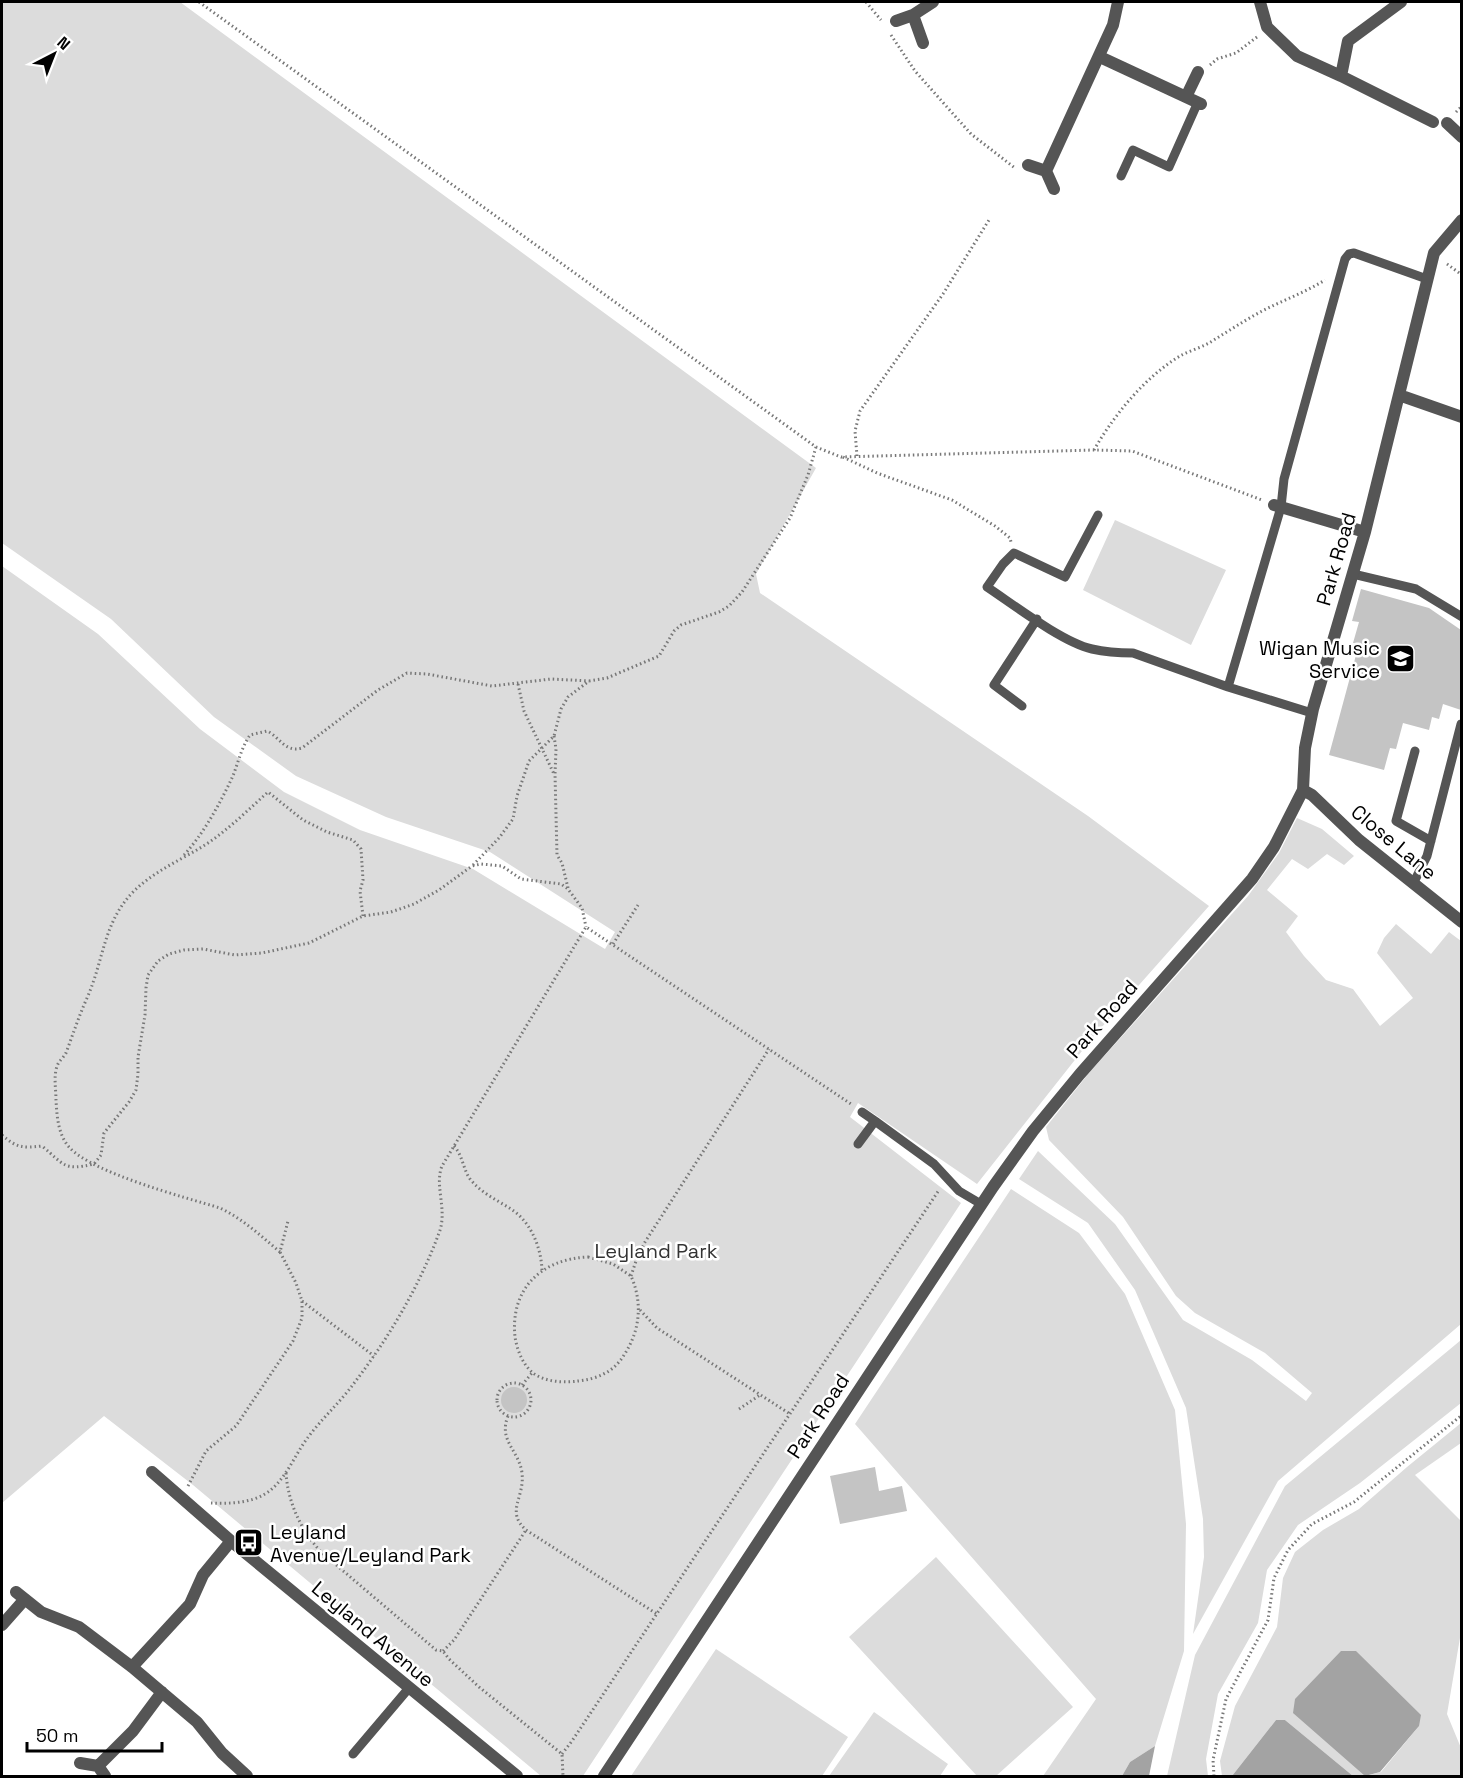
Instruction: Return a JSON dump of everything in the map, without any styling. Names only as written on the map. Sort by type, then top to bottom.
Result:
[{"type":"street","points":[[897,21],[913,15],[933,2]]},
{"type":"street","points":[[1046,171],[1100,57],[1117,15],[1118,2]]},
{"type":"street","points":[[1260,2],[1267,27],[1297,56],[1433,122]]},
{"type":"street","points":[[1341,76],[1348,41],[1401,2]]},
{"type":"street","points":[[913,15],[923,43]]},
{"type":"street","points":[[1100,57],[1195,101],[1198,72]]},
{"type":"street","points":[[1447,123],[1461,137]]},
{"type":"street","points":[[1028,165],[1046,171],[1054,189]]},
{"type":"street","name":"Park Road","points":[[604,1776],[981,1204],[1033,1131],[1251,879],[1274,847],[1303,790],[1305,748],[1312,713],[1365,532],[1434,253],[1461,220]]},
{"type":"street","points":[[1399,395],[1461,417]]},
{"type":"street","points":[[1278,506],[1365,532]]},
{"type":"street","name":"Close Lane","points":[[1303,790],[1312,795],[1359,840],[1413,884],[1460,917]]},
{"type":"street","name":"Leyland Avenue","points":[[152,1472],[231,1541],[517,1776]]},
{"type":"street","points":[[132,1667],[190,1604],[203,1575],[231,1541]]},
{"type":"street","points":[[2,1625],[20,1595],[41,1612],[79,1628],[132,1667],[197,1722],[222,1753],[247,1776]]},
{"type":"street","points":[[80,1763],[101,1771],[162,1692]]},
{"type":"lane","points":[[1121,176],[1133,150],[1169,167],[1195,101]]},
{"type":"lane","points":[[1228,687],[1345,259],[1349,254],[1354,253],[1427,279]]},
{"type":"lane","points":[[1098,515],[1065,577],[1014,553],[987,587],[1061,635],[1090,649],[1133,653],[1228,687],[1312,713]]},
{"type":"lane","points":[[1353,574],[1416,589],[1461,617]]},
{"type":"lane","points":[[1022,706],[994,685],[1037,619]]},
{"type":"lane","points":[[1413,884],[1427,856],[1461,724]]},
{"type":"lane","points":[[1415,751],[1396,821],[1431,841]]},
{"type":"lane","points":[[862,1113],[934,1164],[959,1191],[981,1204]]},
{"type":"lane","points":[[858,1144],[875,1121]]},
{"type":"lane","points":[[353,1754],[409,1688]]},
{"type":"path","points":[[199,2],[816,447],[877,473],[952,500],[974,512],[1010,538],[1014,553]]},
{"type":"path","points":[[866,2],[883,23]]},
{"type":"path","points":[[1198,72],[1206,72],[1216,59],[1236,53],[1267,27]]},
{"type":"path","points":[[888,31],[921,78],[971,134],[1011,166],[1016,168],[1028,165]]},
{"type":"path","points":[[857,456],[855,430],[860,411],[944,294],[989,220]]},
{"type":"path","points":[[1094,450],[1125,406],[1150,380],[1179,357],[1207,344],[1258,313],[1304,292],[1342,269]]},
{"type":"path","points":[[181,858],[198,839],[232,777],[244,744],[250,735],[267,731],[289,748],[296,750],[302,748],[378,690],[407,673],[427,674],[492,686],[551,679],[589,681],[606,678],[659,656],[674,631],[681,625],[719,612],[729,606],[742,592],[790,518],[808,475],[816,447]]},
{"type":"path","points":[[841,457],[1132,451],[1278,506]]},
{"type":"path","points":[[363,916],[360,891],[363,880],[361,849],[353,840],[327,832],[303,820],[268,792],[227,829],[136,889],[120,905],[113,918],[98,962],[95,979],[74,1026],[65,1056],[58,1065],[56,1075],[57,1119],[62,1136],[69,1147],[94,1164],[122,1176],[235,1216],[280,1252],[296,1282],[302,1301],[302,1318],[293,1341],[236,1426],[206,1451],[183,1500],[222,1504],[266,1494],[286,1473],[308,1437],[374,1356],[411,1294],[440,1232],[443,1213],[440,1175],[442,1166],[586,927],[582,908],[568,889],[562,863],[556,855],[554,736],[561,709],[568,697],[589,681]]},
{"type":"path","points":[[518,684],[524,711],[555,774]]},
{"type":"path","points":[[2,1135],[11,1144],[22,1148],[42,1146],[65,1166],[75,1168],[94,1164],[100,1155],[104,1133],[136,1090],[138,1057],[146,1015],[148,975],[158,961],[169,954],[183,950],[203,949],[235,955],[283,950],[309,943],[363,916],[391,912],[439,890],[472,866],[499,838],[513,819],[524,771],[529,761],[554,736]]},
{"type":"path","points":[[472,866],[490,864],[502,866],[521,879],[552,882],[568,889]]},
{"type":"path","points":[[612,944],[638,905]]},
{"type":"path","points":[[586,927],[862,1113]]},
{"type":"path","points":[[631,1276],[614,1264],[588,1257],[567,1259],[542,1270],[522,1292],[515,1317],[516,1341],[522,1359],[532,1373],[550,1380],[570,1382],[589,1380],[615,1366],[626,1353],[636,1331],[639,1309],[631,1276],[637,1258],[769,1049]]},
{"type":"path","points":[[454,1146],[461,1154],[466,1171],[477,1186],[513,1211],[527,1224],[537,1245],[542,1270]]},
{"type":"path","points":[[563,1776],[562,1754],[935,1195],[950,1180]]},
{"type":"path","points":[[280,1252],[288,1221]]},
{"type":"path","points":[[302,1301],[374,1356]]},
{"type":"path","points":[[639,1309],[657,1328],[790,1414]]},
{"type":"path","points":[[522,1384],[532,1373]]},
{"type":"path","points":[[506,1384],[522,1384],[532,1398],[529,1409],[520,1417],[508,1416],[498,1404],[498,1393],[506,1384]]},
{"type":"path","points":[[739,1409],[760,1395]]},
{"type":"path","points":[[1214,1776],[1213,1760],[1226,1699],[1268,1620],[1274,1578],[1288,1550],[1312,1524],[1354,1502],[1461,1415]]},
{"type":"path","points":[[508,1416],[504,1428],[505,1435],[517,1457],[522,1474],[522,1485],[515,1515],[526,1530],[657,1614]]},
{"type":"path","points":[[286,1473],[294,1510],[306,1534],[314,1544],[436,1650],[443,1651],[479,1687],[562,1754]]},
{"type":"path","points":[[443,1651],[454,1640],[526,1530]]},
{"type":"green space","name":"Leyland Park","points":[[2,2],[180,2],[816,468],[756,574],[760,593],[1088,816],[1209,906],[1093,1037],[977,1184],[858,1103],[850,1117],[961,1203],[583,1776],[541,1776],[193,1485],[104,1416],[2,1503],[2,566],[98,634],[200,729],[284,792],[360,830],[473,869],[605,949],[615,932],[490,852],[386,817],[296,776],[214,717],[111,619],[2,543]]},
{"type":"green space","points":[[1115,520],[1226,570],[1191,645],[1083,590]]},
{"type":"green space","points":[[1297,818],[1322,829],[1354,856],[1344,865],[1327,854],[1308,869],[1292,859],[1267,890],[1298,916],[1286,932],[1304,956],[1326,980],[1353,989],[1380,1026],[1413,998],[1377,953],[1384,938],[1396,924],[1431,954],[1449,932],[1461,941],[1461,1324],[1278,1481],[1193,1634],[1204,1557],[1203,1519],[1186,1408],[1135,1290],[1088,1223],[1019,1179],[1038,1151],[1115,1224],[1183,1320],[1252,1360],[1306,1401],[1312,1393],[1265,1353],[1195,1313],[1176,1296],[1123,1217],[1049,1140],[1046,1127],[1089,1073],[1248,896],[1279,853]]},
{"type":"green space","points":[[1011,1189],[1079,1233],[1125,1294],[1175,1410],[1186,1524],[1184,1651],[1155,1746],[1130,1762],[1122,1776],[1043,1776],[1096,1699],[855,1424]]},
{"type":"green space","points":[[1461,1340],[1461,1403],[1360,1483],[1298,1525],[1267,1570],[1258,1623],[1218,1694],[1206,1759],[1208,1776],[1167,1776],[1195,1655],[1285,1486]]},
{"type":"green space","points":[[1461,1423],[1461,1443],[1415,1475],[1461,1521],[1461,1632],[1447,1714],[1461,1748],[1461,1776],[1365,1776],[1353,1776],[1285,1720],[1276,1720],[1232,1776],[1222,1776],[1220,1761],[1235,1706],[1277,1627],[1283,1578],[1295,1552],[1323,1530],[1359,1509]],"holes":[[[1419,1726],[1381,1772],[1365,1776]]]},
{"type":"green space","points":[[936,1557],[1073,1707],[996,1776],[977,1776],[849,1637]]},
{"type":"green space","points":[[716,1649],[848,1737],[822,1776],[631,1776]]},
{"type":"green space","points":[[874,1712],[948,1764],[940,1776],[829,1776]]},
{"type":"shaded area","points":[[1341,1651],[1356,1651],[1421,1715],[1419,1726],[1380,1772],[1365,1776],[1293,1713],[1295,1699]]},
{"type":"shaded area","points":[[1276,1720],[1285,1720],[1353,1776],[1232,1776]]},
{"type":"shaded area","points":[[1155,1746],[1149,1776],[1122,1776],[1130,1762]]},
{"type":"building","points":[[1361,589],[1429,608],[1461,630],[1461,710],[1443,704],[1439,719],[1432,717],[1429,730],[1403,723],[1396,749],[1390,748],[1384,770],[1329,755],[1359,644],[1353,643],[1359,622],[1352,621]]},
{"type":"building","points":[[514,1387],[523,1391],[527,1400],[523,1409],[514,1413],[505,1409],[501,1400],[505,1391]]},
{"type":"building","points":[[875,1467],[879,1491],[902,1486],[907,1511],[840,1524],[830,1476]]},
{"type":"place","name":"Wigan Music Service","points":[[1401,659]]},
{"type":"place","name":"Leyland Avenue/Leyland Park","points":[[249,1543]]}]
